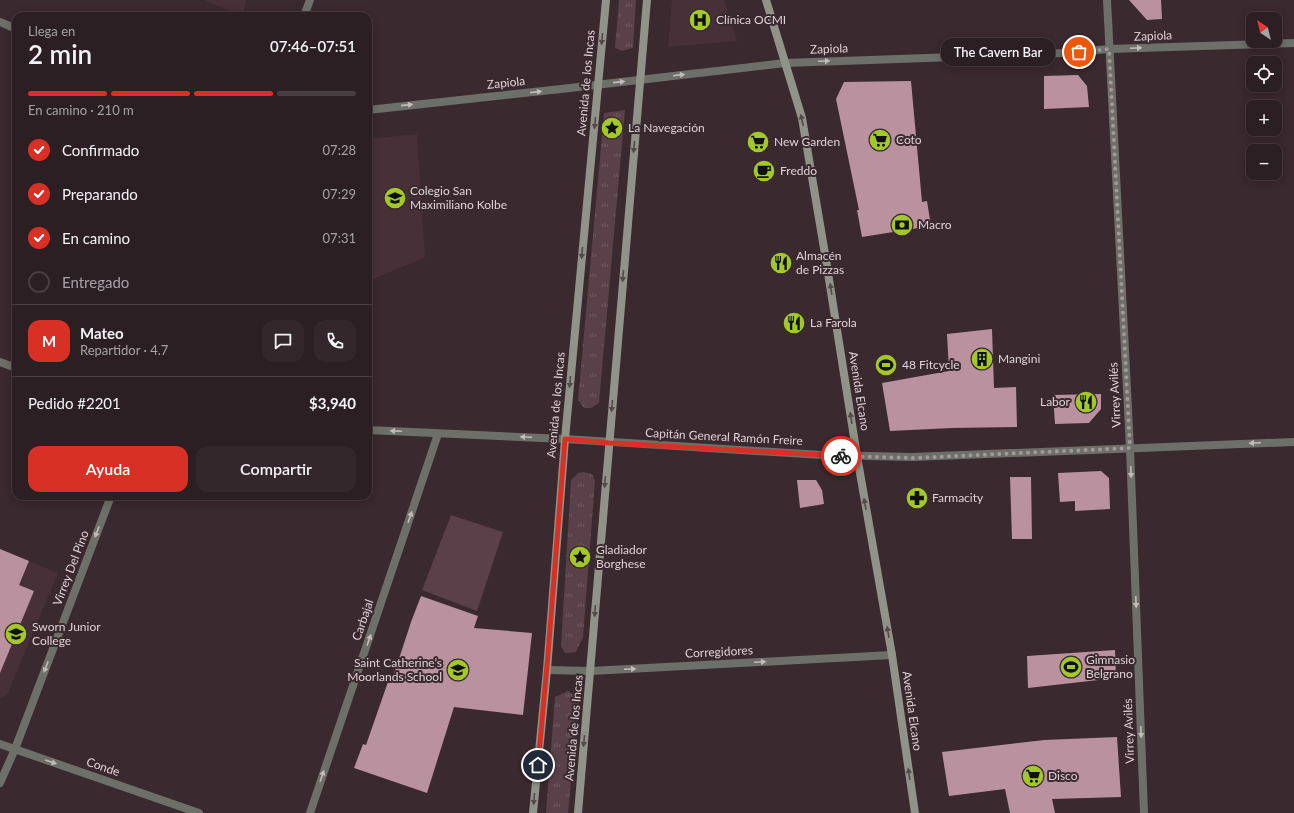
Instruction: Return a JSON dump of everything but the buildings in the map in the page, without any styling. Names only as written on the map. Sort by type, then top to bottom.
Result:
[{"type":"main road","name":"Avenida de los Incas","points":[[533,813],[547,670],[565,439],[606,0]]},
{"type":"main road","name":"Avenida de los Incas","points":[[578,813],[647,0]]},
{"type":"main road","name":"Avenida Elcano","points":[[766,0],[802,118],[857,456],[892,655],[915,813]]},
{"type":"street","points":[[306,12],[310,0]]},
{"type":"street","name":"Virrey Avilés","points":[[1107,0],[1130,448],[1144,813]]},
{"type":"street","points":[[0,22],[12,27]]},
{"type":"street","name":"Zapiola","points":[[372,110],[598,85],[785,62],[1064,53],[1109,49],[1294,43]]},
{"type":"street","points":[[0,362],[12,366]]},
{"type":"street","name":"Capitán General Ramón Freire","points":[[372,430],[913,458],[1294,442]]},
{"type":"street","name":"Carbajal","points":[[310,813],[438,434]]},
{"type":"street","name":"Virrey Del Pino","points":[[0,783],[109,500]]},
{"type":"street","name":"Corregidores","points":[[547,670],[591,670],[892,655]]},
{"type":"street","name":"Conde","points":[[0,744],[199,813]]},
{"type":"shaded area","points":[[204,0],[246,0],[244,12],[233,12]]},
{"type":"shaded area","name":"Clínica OCMI","points":[[672,0],[724,0],[737,41],[668,47]]},
{"type":"shaded area","name":"Colegio San Maximiliano Kolbe","points":[[417,134],[425,257],[372,280],[372,264],[372,139]]},
{"type":"shaded area","name":"Sworn Junior College","points":[[0,549],[58,573],[7,695],[0,699]]},
{"type":"green space","points":[[619,0],[636,0],[633,48],[622,51],[615,48]]},
{"type":"green space","points":[[625,110],[599,403],[591,408],[584,408],[578,400],[604,113]]},
{"type":"green space","points":[[583,472],[592,474],[595,481],[583,637],[576,652],[565,653],[561,646],[571,480],[578,473]]},
{"type":"green space","points":[[451,515],[503,532],[477,611],[422,590]]},
{"type":"green space","points":[[568,691],[579,699],[568,813],[546,813],[555,697]]},
{"type":"way so far","points":[[841,456],[913,458],[1130,448],[1109,49],[1079,52]]},
{"type":"place","name":"Clínica OCMI","points":[[700,20]]},
{"type":"place","name":"The Cavern Bar","points":[[1079,52]]},
{"type":"place","name":"La Navegación","points":[[612,128]]},
{"type":"place","name":"Coto","points":[[880,140]]},
{"type":"place","name":"New Garden","points":[[758,142]]},
{"type":"place","name":"Freddo","points":[[764,171]]},
{"type":"place","name":"Colegio San Maximiliano Kolbe","points":[[395,198]]},
{"type":"place","name":"Macro","points":[[902,225]]},
{"type":"place","name":"Almacén de Pizzas","points":[[781,263]]},
{"type":"place","name":"La Farola","points":[[794,323]]},
{"type":"place","name":"Mangini","points":[[982,359]]},
{"type":"place","name":"48 Fitcycle","points":[[886,365]]},
{"type":"place","name":"Labor","points":[[1086,402]]},
{"type":"place","name":"Farmacity","points":[[917,498]]},
{"type":"place","name":"Gladiador Borghese","points":[[580,557]]},
{"type":"place","name":"Sworn Junior College","points":[[16,634]]},
{"type":"place","name":"Gimnasio Belgrano","points":[[1071,667]]},
{"type":"place","name":"Saint Catherine’s Moorlands School","points":[[458,670]]},
{"type":"place","name":"Disco","points":[[1033,776]]},
{"type":"route","points":[[538,765],[565,439],[609,443],[841,456]]}]
